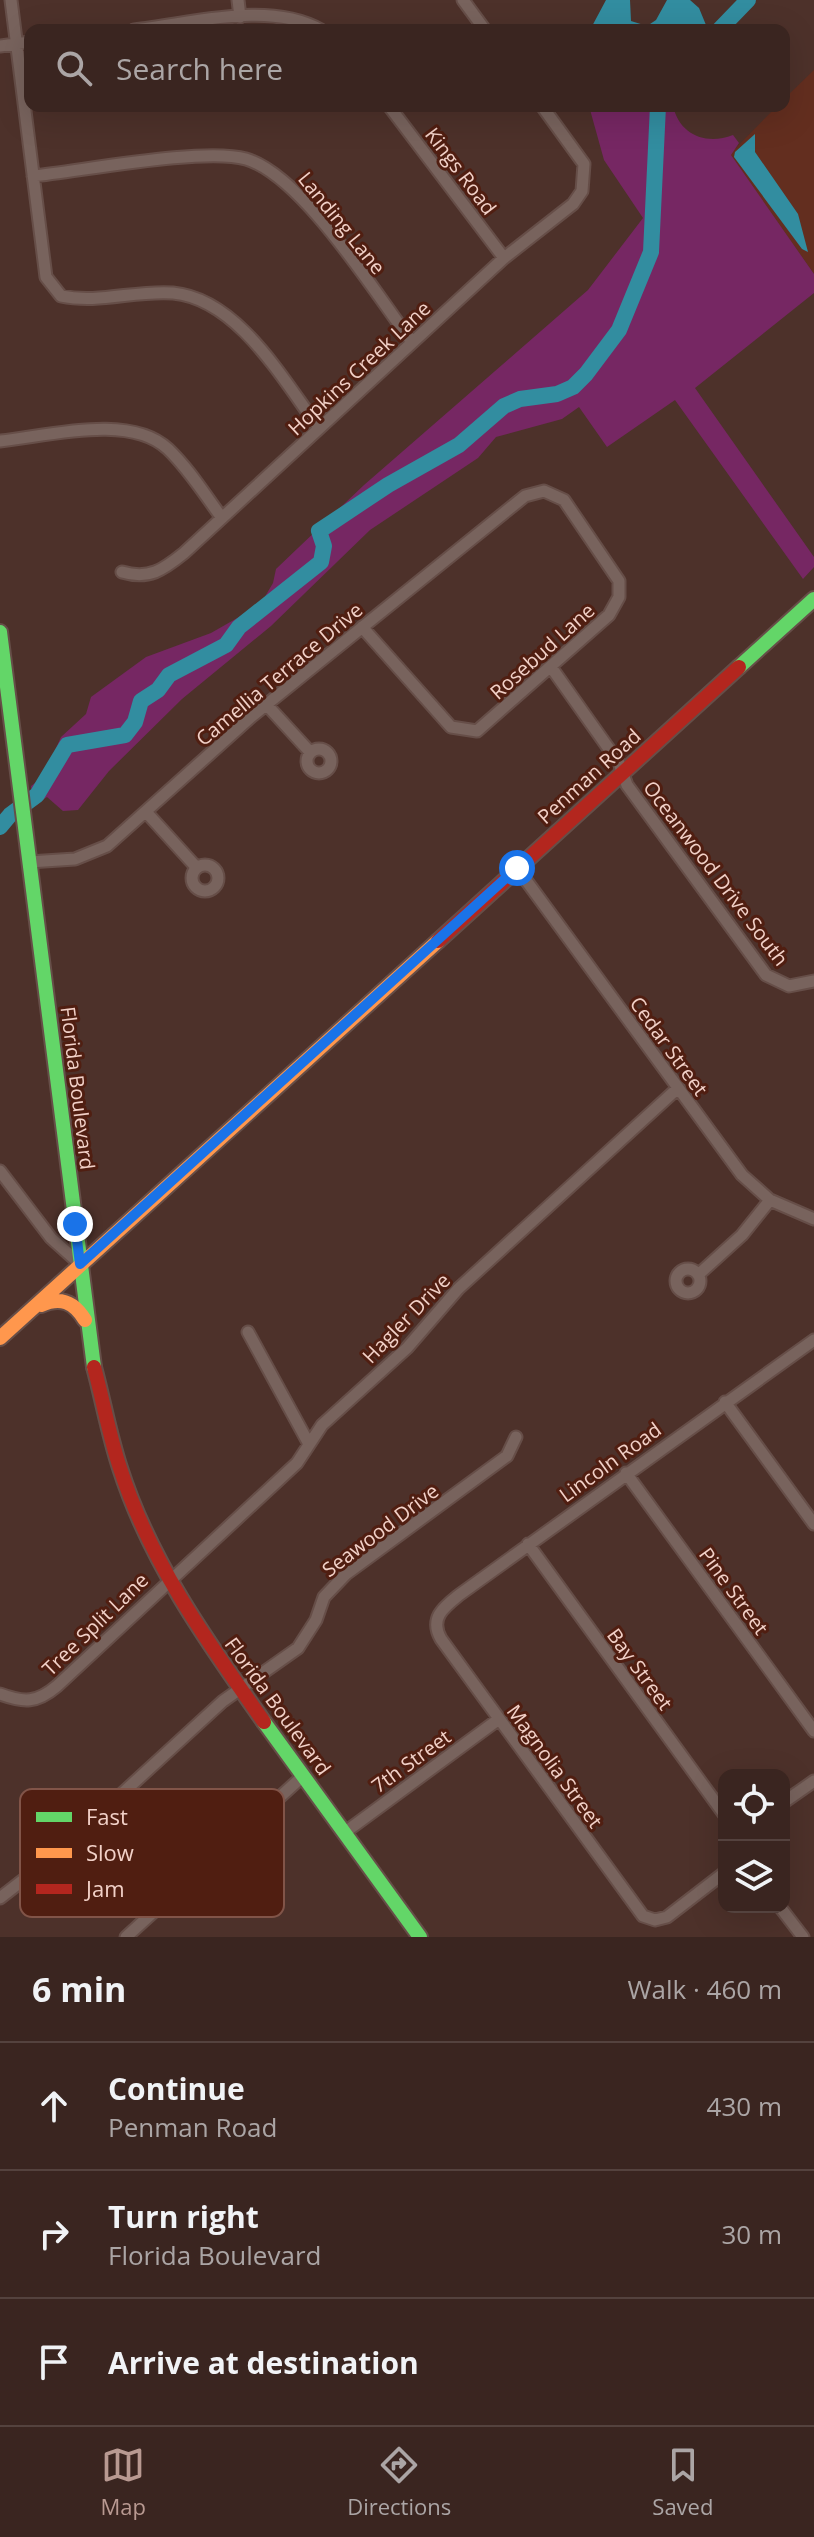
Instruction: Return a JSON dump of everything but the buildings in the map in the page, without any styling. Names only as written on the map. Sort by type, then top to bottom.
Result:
[{"type":"street","points":[[11,0],[24,106]]},
{"type":"street","points":[[238,0],[240,17]]},
{"type":"street","points":[[463,0],[481,24]]},
{"type":"street","points":[[183,24],[240,17],[283,16],[305,24]]},
{"type":"street","points":[[0,46],[24,42]]},
{"type":"street","points":[[25,112],[46,277],[61,296],[84,301],[172,293],[202,300],[237,322],[319,428]]},
{"type":"street","name":"Kings Road","points":[[394,112],[504,258]]},
{"type":"street","name":"Hopkins Creek Lane","points":[[122,572],[138,577],[155,574],[222,518],[504,258],[573,204],[582,191],[584,164],[546,112]]},
{"type":"street","name":"Landing Lane","points":[[33,176],[211,156],[243,158],[259,164],[299,193],[412,342]]},
{"type":"street","points":[[0,441],[102,430],[138,431],[168,449],[222,518]]},
{"type":"street","name":"Camellia Terrace Drive","points":[[29,862],[75,859],[99,851],[147,813],[266,704],[517,502],[544,491],[564,500],[616,574],[620,590]]},
{"type":"street","name":"Rosebud Lane","points":[[362,627],[451,727],[477,731],[609,615],[620,590]]},
{"type":"street","name":"Penman Road","points":[[0,1338],[814,599]]},
{"type":"street","name":"Florida Boulevard","points":[[0,632],[87,1324],[97,1389],[120,1469],[169,1579],[240,1690],[420,1937]]},
{"type":"street","name":"Oceanwood Drive South","points":[[551,667],[756,963],[774,981],[789,986],[814,981]]},
{"type":"street","points":[[266,704],[310,752]]},
{"type":"street","points":[[147,813],[197,868]]},
{"type":"street","name":"Cedar Street","points":[[517,868],[742,1175],[770,1200],[814,1219]]},
{"type":"street","name":"Hagler Drive","points":[[169,1579],[297,1463],[322,1425],[407,1348],[458,1289],[678,1088]]},
{"type":"street","points":[[1,1175],[61,1250],[80,1264]]},
{"type":"street","points":[[699,1274],[742,1235],[770,1200]]},
{"type":"street","points":[[30,1310],[52,1299],[64,1299],[74,1304],[87,1324]]},
{"type":"street","points":[[248,1332],[309,1444]]},
{"type":"street","name":"Lincoln Road","points":[[436,1623],[441,1610],[528,1544],[814,1340]]},
{"type":"street","points":[[725,1402],[814,1524]]},
{"type":"street","name":"Seawood Drive","points":[[129,1789],[240,1690],[298,1648],[331,1587],[507,1456],[516,1437]]},
{"type":"street","name":"Pine Street","points":[[626,1473],[814,1731]]},
{"type":"street","name":"Bay Street","points":[[528,1544],[718,1806]]},
{"type":"street","name":"Tree Split Lane","points":[[0,1694],[27,1701],[46,1695],[169,1579]]},
{"type":"street","name":"Magnolia Street","points":[[436,1623],[441,1639],[638,1911],[655,1920],[667,1917],[718,1878]]},
{"type":"street","name":"7th Street","points":[[344,1833],[499,1719]]},
{"type":"street","points":[[284,1793],[303,1776]]},
{"type":"street","points":[[790,1798],[814,1781]]},
{"type":"street","name":"Seawood Drive","points":[[0,1898],[20,1882]]},
{"type":"street","points":[[785,1913],[806,1937],[814,1934]]},
{"type":"street","points":[[126,1937],[148,1917]]},
{"type":"shaded area","points":[[814,70],[814,274],[730,154],[771,112],[790,112],[790,93]]},
{"type":"shaded area","points":[[591,112],[675,112],[682,125],[696,136],[714,139],[733,135],[739,143],[731,155],[814,274],[814,293],[695,388],[814,557],[814,567],[803,579],[675,400],[607,447],[579,407],[562,419],[496,437],[478,458],[370,530],[271,626],[182,699],[109,771],[78,810],[63,811],[47,797],[33,807],[31,786],[43,777],[61,737],[86,714],[91,697],[146,657],[211,633],[263,600],[273,583],[276,569],[364,485],[588,290],[643,218],[604,160]]},
{"type":"water","points":[[606,0],[630,0],[631,21],[641,24],[593,24]]},
{"type":"water","points":[[667,0],[690,0],[699,8],[706,24],[650,24],[656,20]]},
{"type":"water","points":[[755,134],[755,152],[798,214],[808,252],[802,249],[734,157],[735,152]]},
{"type":"waterway","points":[[725,24],[748,0]]},
{"type":"waterway","points":[[0,827],[10,815],[37,795],[67,745],[125,735],[135,722],[141,701],[158,690],[169,675],[226,645],[239,627],[321,562],[324,546],[319,531],[388,485],[459,445],[504,406],[520,399],[557,394],[573,387],[586,374],[619,330],[651,252],[658,112]]},
{"type":"traffic: fast","points":[[739,667],[814,599]]},
{"type":"traffic: fast","points":[[0,632],[94,1367]]},
{"type":"traffic: fast","points":[[264,1722],[420,1937]]},
{"type":"traffic: slow","points":[[0,1338],[438,941]]},
{"type":"traffic: slow","points":[[41,1305],[66,1302],[85,1320]]},
{"type":"traffic: jam","points":[[438,941],[739,667]]},
{"type":"traffic: jam","points":[[94,1367],[120,1468],[147,1536],[182,1601],[264,1722]]},
{"type":"route","points":[[75,1224],[80,1264],[517,868]]}]
